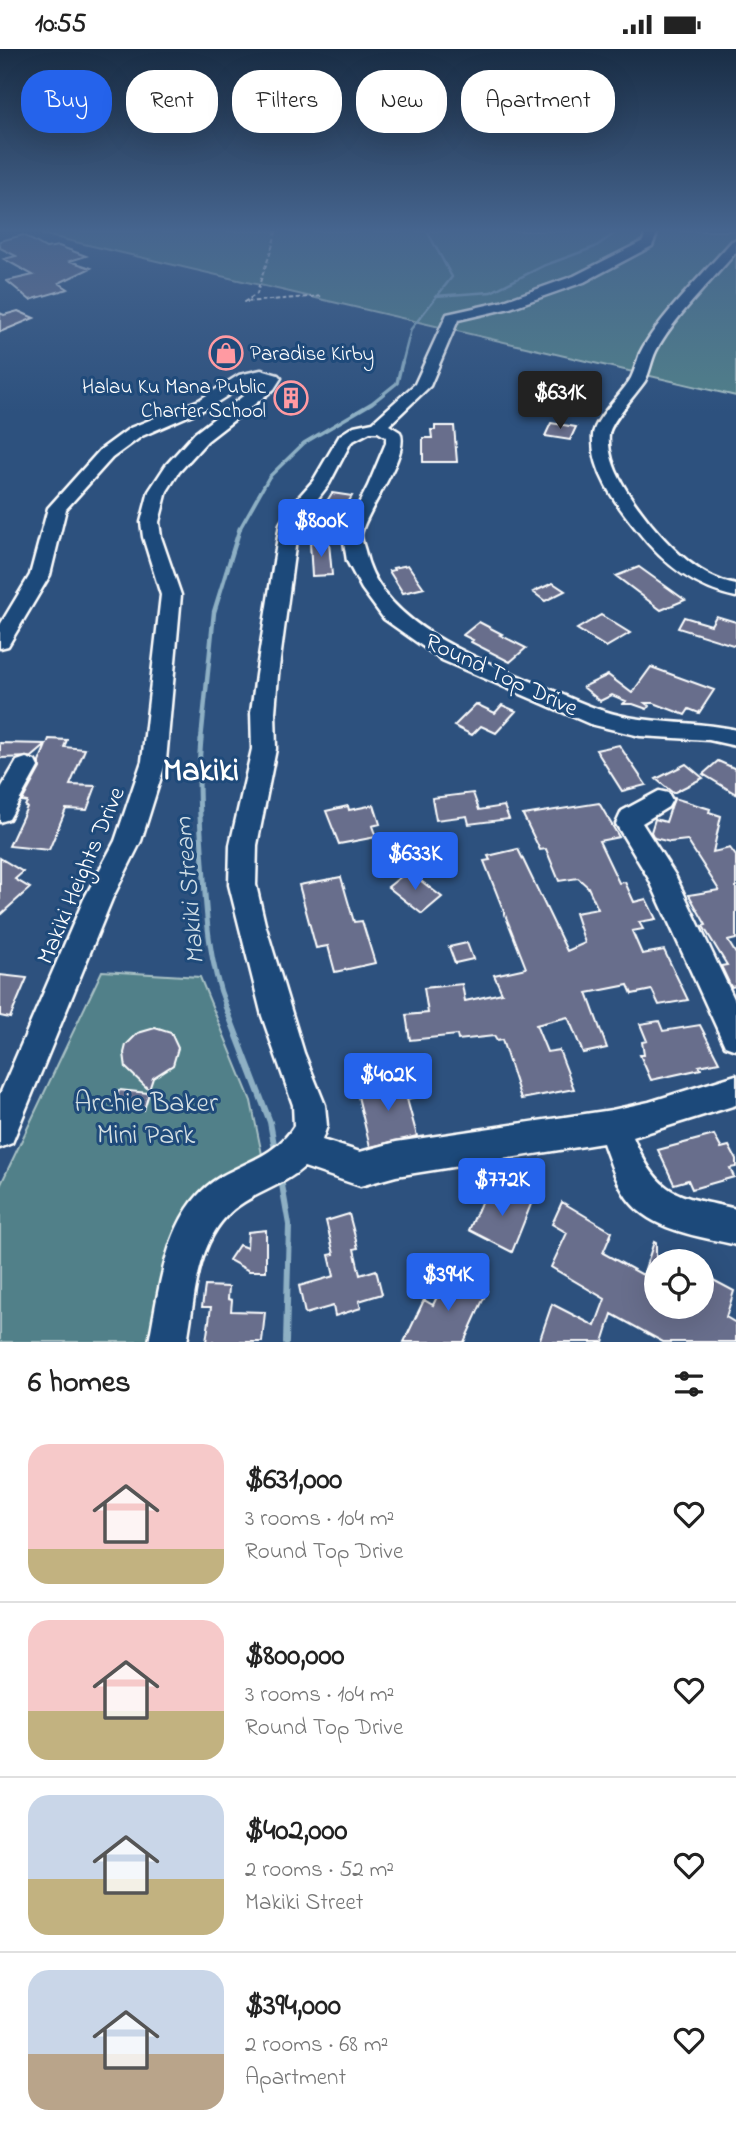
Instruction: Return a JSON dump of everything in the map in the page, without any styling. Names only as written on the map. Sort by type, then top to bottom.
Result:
[{"type":"street","points":[[168,1342],[184,1260],[208,1208],[224,1193],[289,1161],[299,1149],[312,1122],[263,972],[245,902],[241,857],[264,748],[263,715],[271,639],[290,523],[300,506],[325,478],[342,440],[358,429],[377,427],[422,386],[452,317],[505,305],[544,291]]},
{"type":"street","points":[[696,291],[648,352],[639,378],[601,431],[600,441],[608,468],[621,496],[651,535],[694,575],[709,583],[736,591]]},
{"type":"street","name":"Makiki Heights Drive","points":[[0,641],[40,575],[57,508],[106,454],[136,432],[205,403],[244,378],[261,375],[273,378],[269,386],[191,447],[172,468],[159,492],[150,522],[152,537],[171,595],[155,761],[128,841],[98,899],[0,1132]]},
{"type":"street","name":"Round Top Drive","points":[[377,427],[391,432],[394,443],[377,486],[352,535],[353,547],[372,589],[391,614],[450,655],[598,718],[640,729],[709,732],[736,738]]},
{"type":"street","points":[[0,812],[26,767]]},
{"type":"street","points":[[659,800],[631,818],[629,824],[661,875],[736,1036]]},
{"type":"street","points":[[299,1149],[360,1169],[396,1159],[612,1126],[649,1118],[736,1090]]},
{"type":"street","points":[[612,1126],[640,1186],[653,1201],[670,1209],[736,1227]]},
{"type":"path","points":[[258,291],[244,302],[324,296]]},
{"type":"green space","points":[[287,291],[736,291],[736,396]]},
{"type":"green space","name":"Archie Baker Mini Park","points":[[102,971],[200,977],[251,1101],[265,1169],[237,1178],[157,1342],[0,1342],[0,1186]]},
{"type":"building","points":[[20,291],[60,291],[30,300]]},
{"type":"building","points":[[18,311],[34,318],[0,332],[0,313],[4,315]]},
{"type":"building","points":[[551,423],[576,427],[570,440],[545,436]]},
{"type":"building","points":[[435,426],[454,426],[457,462],[423,462],[423,438],[432,438],[431,430],[435,430]]},
{"type":"building","points":[[332,493],[352,496],[340,516],[320,512]]},
{"type":"building","points":[[310,543],[329,543],[332,575],[312,576]]},
{"type":"building","points":[[408,565],[424,588],[403,593],[389,571]]},
{"type":"building","points":[[639,567],[685,600],[661,610],[616,576]]},
{"type":"building","points":[[553,583],[565,591],[545,601],[533,592]]},
{"type":"building","points":[[601,615],[630,633],[606,647],[577,629]]},
{"type":"building","points":[[716,616],[736,622],[736,646],[678,628],[684,617],[711,625]]},
{"type":"building","points":[[479,622],[526,648],[510,662],[471,642],[473,640],[463,635]]},
{"type":"building","points":[[651,667],[714,690],[699,713],[689,709],[685,715],[654,703],[645,703],[649,706],[647,709],[623,704],[626,701],[612,695],[600,701],[583,687],[608,675],[632,693]]},
{"type":"building","points":[[476,704],[495,713],[502,705],[516,711],[496,733],[481,726],[472,735],[454,726]]},
{"type":"building","points":[[49,739],[67,740],[64,747],[85,749],[70,785],[96,786],[87,810],[66,809],[49,850],[9,846],[27,807],[27,802],[22,801],[40,768],[39,762],[46,745],[32,757],[0,758],[0,743],[47,744]]},
{"type":"building","points":[[619,745],[646,785],[622,791],[596,750]]},
{"type":"building","points":[[718,761],[736,769],[736,794],[703,774]]},
{"type":"building","points":[[686,764],[703,778],[673,793],[656,779]]},
{"type":"building","points":[[473,793],[479,810],[504,806],[509,819],[469,824],[467,816],[436,820],[432,798]]},
{"type":"building","points":[[674,798],[710,809],[709,812],[721,816],[713,852],[730,848],[736,856],[736,939],[728,941],[736,954],[736,986],[731,987],[721,966],[727,965],[703,926],[706,925],[689,895],[719,890],[687,840],[670,842],[654,838],[651,832],[655,819],[666,822]]},
{"type":"building","points":[[599,803],[619,837],[599,841],[619,883],[625,882],[634,902],[646,899],[656,919],[639,922],[643,929],[632,931],[642,954],[664,950],[688,1000],[659,1005],[652,990],[632,994],[628,985],[587,993],[607,1048],[583,1053],[568,1017],[536,1025],[547,1052],[559,1050],[574,1089],[521,1099],[502,1040],[497,1041],[494,1036],[458,1040],[457,1035],[410,1040],[406,1015],[428,1013],[424,988],[462,984],[465,1001],[502,993],[494,975],[526,968],[484,861],[490,860],[488,856],[518,849],[567,951],[585,943],[575,913],[598,909],[588,887],[578,878],[559,881],[546,849],[540,850],[523,815]]},
{"type":"building","points":[[374,805],[380,824],[372,826],[376,837],[339,844],[326,811],[348,806],[349,810]]},
{"type":"building","points":[[0,858],[23,872],[15,879],[30,888],[0,915]]},
{"type":"building","points":[[408,871],[442,897],[422,914],[388,887]]},
{"type":"building","points":[[341,877],[354,922],[362,921],[375,963],[335,972],[328,946],[316,948],[299,885]]},
{"type":"building","points":[[467,943],[473,959],[455,963],[449,947]]},
{"type":"building","points":[[0,975],[27,978],[10,1018],[0,1016]]},
{"type":"building","points":[[659,1021],[663,1031],[700,1025],[719,1062],[699,1066],[701,1069],[651,1080],[640,1055],[644,1055],[642,1042],[647,1041],[640,1024]]},
{"type":"building","points":[[155,1028],[171,1033],[178,1048],[173,1065],[153,1078],[149,1090],[126,1068],[124,1053],[126,1045],[138,1033]]},
{"type":"building","points":[[410,1080],[415,1097],[407,1099],[417,1136],[370,1147],[357,1092]]},
{"type":"building","points":[[119,1090],[149,1093],[144,1110],[114,1107]]},
{"type":"building","points":[[714,1135],[721,1148],[729,1146],[736,1159],[736,1167],[730,1168],[734,1177],[692,1189],[688,1180],[674,1184],[658,1150]]},
{"type":"building","points":[[504,1185],[533,1199],[512,1252],[469,1230],[483,1198],[495,1204]]},
{"type":"building","points":[[562,1202],[612,1232],[603,1253],[643,1275],[644,1272],[644,1319],[714,1319],[714,1280],[734,1291],[726,1317],[736,1323],[736,1342],[663,1342],[612,1314],[603,1342],[539,1342],[552,1304],[595,1326],[605,1299],[551,1267],[567,1233],[552,1224]]},
{"type":"building","points":[[349,1214],[358,1248],[354,1249],[360,1275],[376,1270],[382,1294],[359,1301],[361,1308],[335,1316],[333,1306],[305,1314],[299,1286],[334,1276],[329,1255],[334,1254],[326,1221]]},
{"type":"building","points":[[266,1230],[266,1271],[249,1271],[229,1260],[239,1245],[247,1248],[248,1232]]},
{"type":"building","points":[[450,1270],[487,1291],[464,1342],[404,1342],[424,1300],[433,1305]]},
{"type":"building","points":[[205,1286],[229,1287],[231,1311],[265,1312],[262,1342],[206,1342],[211,1307],[202,1307]]},
{"type":"waterway","name":"Makiki Stream","points":[[437,296],[441,291]]},
{"type":"waterway","points":[[437,296],[492,291]]},
{"type":"waterway","name":"Makiki Stream","points":[[402,364],[411,329],[437,296]]},
{"type":"waterway","name":"Makiki Stream","points":[[240,529],[269,477],[304,443],[372,403],[397,383],[402,362]]},
{"type":"waterway","name":"Makiki Stream","points":[[201,740],[214,612],[240,529]]},
{"type":"waterway","name":"Makiki Stream","points":[[201,739],[199,801],[207,917],[215,971],[226,1006]]},
{"type":"waterway","name":"Makiki Stream","points":[[225,1005],[270,1122],[275,1150]]},
{"type":"waterway","name":"Makiki Stream","points":[[281,1179],[289,1225],[286,1342]]},
{"type":"place","name":"Paradise Kirby","points":[[226,353]]},
{"type":"place","name":"Halau Ku Mana Public Charter School","points":[[291,398]]},
{"type":"district","name":"Makiki","points":[[201,769]]}]
